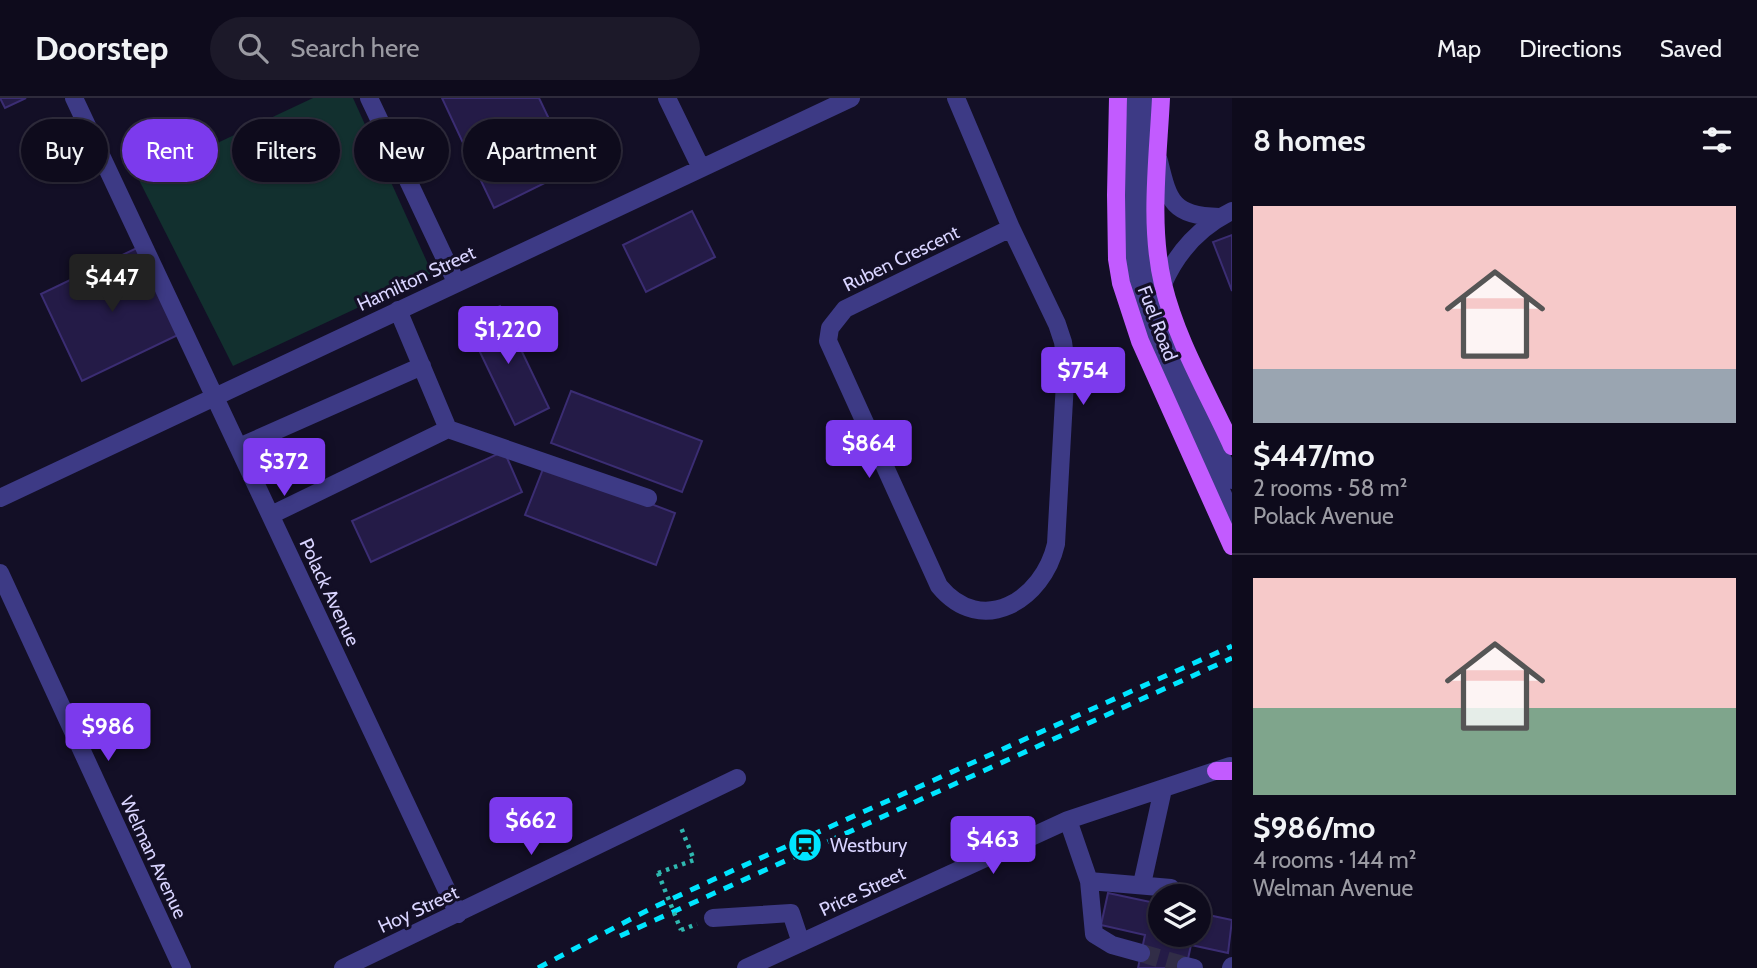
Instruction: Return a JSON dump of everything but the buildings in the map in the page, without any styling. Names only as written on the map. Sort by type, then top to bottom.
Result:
[{"type":"main road","name":"Fuel Road","points":[[1118,98],[1116,208],[1121,283],[1140,341],[1232,547]]},
{"type":"main road","name":"Fuel Road","points":[[1161,98],[1156,220],[1163,284],[1185,348],[1232,446]]},
{"type":"street","name":"Polack Avenue","points":[[74,98],[458,914]]},
{"type":"street","points":[[369,98],[456,282]]},
{"type":"street","points":[[667,98],[701,168]]},
{"type":"street","name":"Hamilton Street","points":[[0,498],[851,98]]},
{"type":"street","name":"Ruben Crescent","points":[[956,98],[1011,228],[1057,324],[1066,364],[1056,544],[1052,559],[1035,588],[1001,609],[977,613],[955,602],[939,586],[828,341],[830,328],[845,309],[1011,228]]},
{"type":"street","points":[[1136,98],[1128,233],[1133,276],[1150,331],[1232,515]]},
{"type":"street","points":[[1150,98],[1142,235],[1145,260],[1154,297],[1172,348],[1232,480]]},
{"type":"street","points":[[1158,156],[1166,191],[1184,213],[1225,214]]},
{"type":"street","points":[[1163,284],[1182,250],[1225,214]]},
{"type":"street","points":[[398,310],[448,429]]},
{"type":"street","points":[[239,447],[422,366]]},
{"type":"street","points":[[271,515],[448,429],[648,498]]},
{"type":"street","name":"Welman Avenue","points":[[0,573],[182,968]]},
{"type":"street","name":"Price Street","points":[[746,968],[778,961],[801,943],[1068,820],[1227,769]]},
{"type":"street","name":"Hoy Street","points":[[343,968],[737,778]]},
{"type":"street","points":[[1142,884],[1163,789]]},
{"type":"street","points":[[1068,820],[1089,881],[1094,934],[1112,945],[1141,953]]},
{"type":"street","points":[[1089,881],[1148,885]]},
{"type":"street","points":[[713,918],[791,914],[801,943]]},
{"type":"path","points":[[674,809],[694,860],[658,873],[681,930]]},
{"type":"green space","points":[[313,98],[353,98],[362,119],[354,119],[354,182],[391,182],[432,273],[233,366],[140,182],[218,182],[218,143],[232,136],[232,182],[340,182],[340,119],[268,119]]},
{"type":"tunnel","points":[[1141,953],[1186,966]]},
{"type":"railway","points":[[538,968],[648,910],[734,870],[1232,646]]},
{"type":"railway","points":[[620,936],[1232,658]]},
{"type":"place","name":"Westbury","points":[[805,845]]}]
